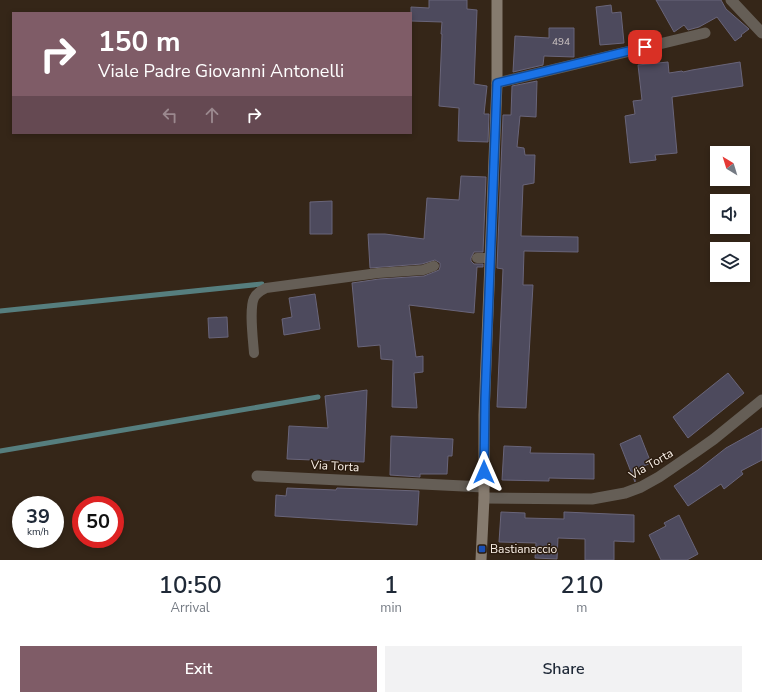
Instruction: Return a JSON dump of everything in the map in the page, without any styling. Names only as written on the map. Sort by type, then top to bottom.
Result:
[{"type":"main road","points":[[481,560],[484,492],[484,416],[497,83],[497,0]]},
{"type":"street","points":[[731,0],[762,33]]},
{"type":"street","points":[[497,83],[706,33]]},
{"type":"street","name":"Via Torta","points":[[256,476],[592,499],[625,493],[641,487],[659,477],[714,439],[762,400]]},
{"type":"lane","points":[[477,258],[490,258]]},
{"type":"lane","points":[[254,353],[252,315],[254,298],[259,291],[266,288],[378,273],[423,270],[434,266]]},
{"type":"building","points":[[429,0],[467,0],[467,9],[477,10],[474,84],[487,86],[484,114],[489,114],[488,142],[458,141],[459,108],[439,106],[442,22],[412,21],[411,12],[411,7],[429,8]]},
{"type":"building","points":[[656,0],[721,0],[726,9],[749,29],[735,41],[717,17],[699,27],[688,30],[684,25],[674,32]]},
{"type":"building","points":[[611,5],[612,13],[621,12],[624,43],[600,45],[596,7]]},
{"type":"building","points":[[549,28],[574,28],[574,57],[544,56],[543,65],[513,72],[515,36],[549,38]]},
{"type":"building","points":[[668,62],[669,73],[740,62],[743,86],[672,97],[677,153],[655,155],[656,160],[630,163],[625,116],[635,114],[633,101],[642,100],[638,65]]},
{"type":"building","points":[[537,81],[536,117],[520,116],[517,147],[524,148],[525,155],[535,155],[534,183],[523,185],[521,236],[578,237],[578,252],[524,251],[523,285],[533,285],[526,408],[497,407],[503,269],[497,268],[503,115],[511,115],[512,86]]},
{"type":"building","points":[[461,176],[486,177],[483,252],[474,252],[471,258],[471,261],[474,264],[483,264],[483,267],[477,267],[474,313],[409,305],[416,357],[423,356],[423,372],[414,373],[417,408],[392,407],[393,360],[381,359],[380,345],[358,347],[352,283],[379,279],[424,276],[439,270],[440,263],[435,260],[422,264],[370,268],[368,234],[385,234],[424,239],[427,198],[459,200]]},
{"type":"building","points":[[332,201],[332,234],[310,234],[310,202]]},
{"type":"building","points":[[315,294],[320,329],[284,335],[282,319],[292,317],[289,298]]},
{"type":"building","points":[[227,317],[228,337],[209,338],[208,318]]},
{"type":"building","points":[[728,373],[744,393],[688,438],[673,417]]},
{"type":"building","points":[[367,390],[364,462],[287,459],[289,426],[328,428],[325,396]]},
{"type":"building","points":[[762,428],[762,460],[741,471],[743,474],[724,489],[721,484],[688,506],[674,486],[698,470],[726,448]]},
{"type":"building","points":[[640,435],[651,463],[636,469],[635,482],[620,444]]},
{"type":"building","points":[[391,436],[453,439],[452,456],[448,456],[447,474],[420,474],[420,477],[390,475]]},
{"type":"building","points":[[504,446],[531,447],[530,453],[594,454],[594,479],[549,478],[549,481],[502,480]]},
{"type":"building","points":[[287,488],[419,491],[417,525],[275,516],[276,495],[286,496]]},
{"type":"building","points":[[501,512],[525,513],[525,518],[564,519],[564,512],[634,515],[634,542],[614,541],[614,560],[585,560],[585,539],[558,538],[557,559],[535,558],[536,543],[499,542]]},
{"type":"building","points":[[679,515],[698,554],[687,560],[661,560],[649,535],[666,526],[664,523]]},
{"type":"waterway","points":[[0,311],[262,284]]},
{"type":"waterway","points":[[0,451],[318,397]]},
{"type":"place","name":"Bastianaccio","points":[[482,549]]},
{"type":"route","points":[[484,472],[484,416],[497,83],[645,47]]}]
